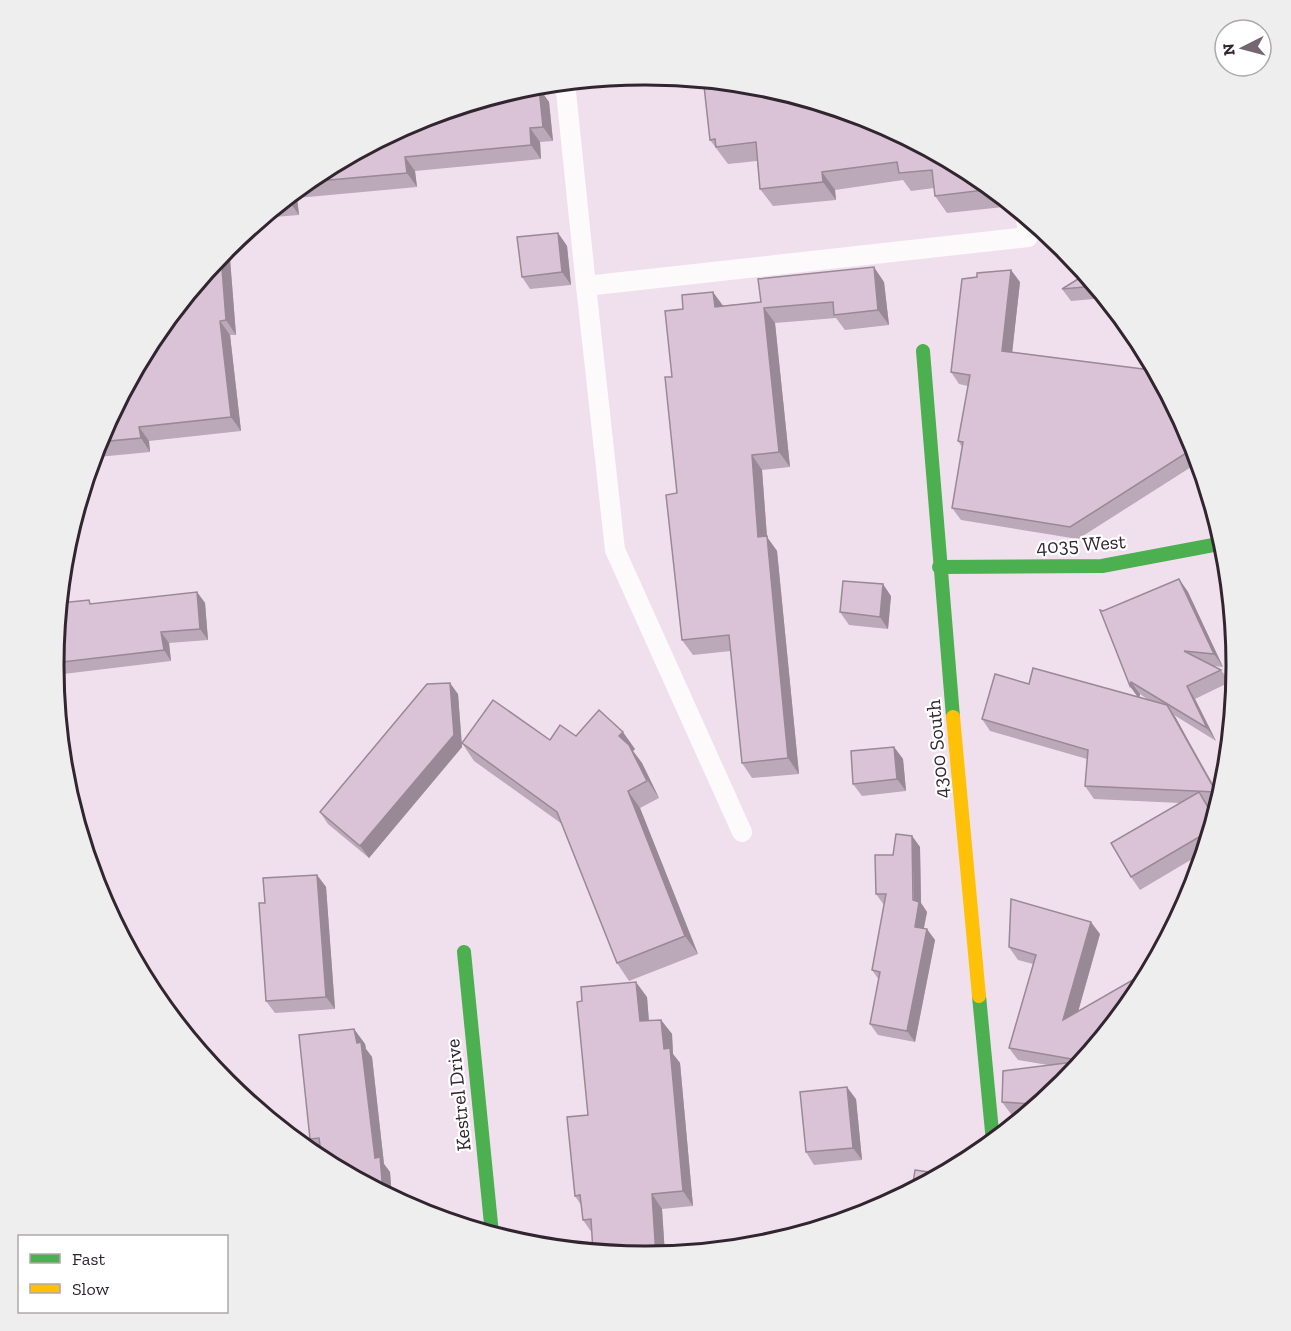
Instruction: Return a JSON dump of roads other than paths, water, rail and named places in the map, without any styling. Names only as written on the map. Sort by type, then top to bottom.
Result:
[{"type":"street","name":"4300 South","points":[[923,351],[939,567],[992,1131]]},
{"type":"street","name":"4035 West","points":[[939,567],[1102,566],[1213,545]]},
{"type":"street","name":"Kestrel Drive","points":[[464,952],[491,1226]]},
{"type":"lane","points":[[566,90],[615,549],[742,832]]},
{"type":"lane","points":[[586,286],[1028,237],[1027,227]]}]
